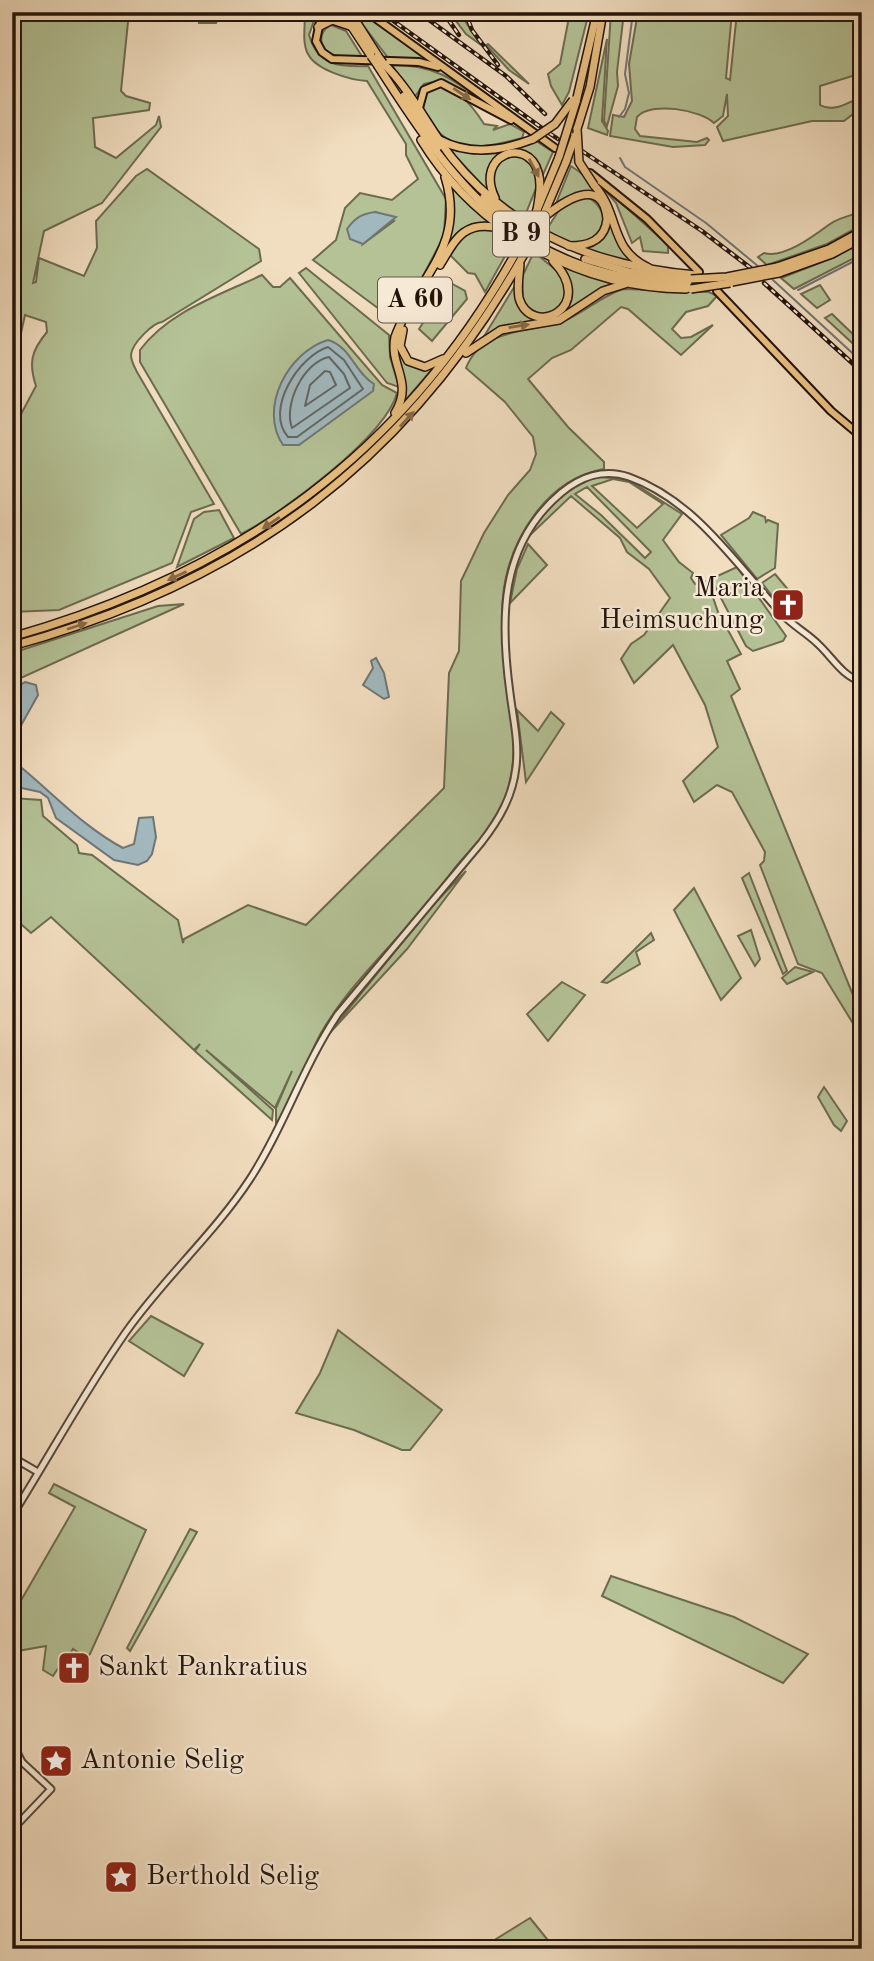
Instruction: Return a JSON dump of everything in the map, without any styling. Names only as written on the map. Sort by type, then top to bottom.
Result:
[{"type":"highway","name":"B 9","points":[[342,12],[452,164],[485,198],[519,224],[558,247],[610,267],[660,277],[693,280]]},
{"type":"highway","name":"B 9","points":[[350,12],[401,103],[465,188],[499,219],[542,247],[586,266],[622,276],[693,280]]},
{"type":"highway","name":"A 60","points":[[535,224],[543,218],[562,159],[597,12]]},
{"type":"highway","name":"A 60","points":[[603,12],[577,103],[579,162],[608,203],[617,238],[625,252],[637,262],[656,271]]},
{"type":"highway","points":[[318,27],[336,20],[356,31]]},
{"type":"highway","points":[[380,62],[466,173],[522,221],[565,246],[620,264],[693,280],[729,280]]},
{"type":"highway","points":[[401,103],[418,136],[443,173],[470,201],[504,229],[547,256],[596,275],[630,284]]},
{"type":"highway","points":[[438,139],[456,148],[475,151],[533,139],[555,124],[577,103]]},
{"type":"highway","name":"A 60","points":[[537,210],[577,129]]},
{"type":"highway","name":"A 60","points":[[12,636],[138,594],[241,542],[324,484],[387,426],[449,355],[524,247],[535,224],[537,210],[538,171],[532,160],[518,153],[504,155],[491,168],[489,184],[497,202]]},
{"type":"highway","name":"A 60","points":[[387,426],[404,390],[395,350],[395,337],[439,257],[450,228],[451,200],[443,173]]},
{"type":"highway","name":"B 9","points":[[543,218],[576,195],[589,195],[601,203],[607,215],[601,236],[588,244],[565,246]]},
{"type":"highway","name":"B 9","points":[[449,355],[428,366],[412,364],[401,352],[402,331],[461,232],[479,225],[504,229]]},
{"type":"highway","points":[[778,270],[829,249],[862,231]]},
{"type":"highway","points":[[459,357],[501,330],[559,320],[603,291],[630,284],[729,280],[778,270],[832,254],[862,238]]},
{"type":"highway","name":"A 60","points":[[524,247],[518,287],[522,305],[536,316],[551,316],[566,304],[569,288],[561,271],[547,256]]},
{"type":"highway","name":"A 60","points":[[12,646],[134,606],[246,550],[305,510],[396,431],[459,357],[521,261]]},
{"type":"main road","points":[[322,12],[317,44],[332,59],[419,62],[451,73]]},
{"type":"main road","points":[[367,12],[555,148]]},
{"type":"main road","points":[[419,110],[424,90],[435,83],[444,83],[494,113],[520,124]]},
{"type":"main road","points":[[590,173],[647,219],[693,280]]},
{"type":"main road","points":[[717,291],[831,411],[862,438]]},
{"type":"street","points":[[12,1516],[36,1471],[43,1466],[127,1331],[227,1213],[251,1178],[320,1041],[338,1014],[498,820],[512,788],[517,754],[504,642],[504,602],[514,557],[538,516],[570,486],[596,474],[621,474],[642,483],[705,528],[789,621],[817,643],[846,674],[862,682]]},
{"type":"street","points":[[12,1457],[36,1471]]},
{"type":"street","points":[[12,1742],[22,1762],[51,1789],[12,1830]]},
{"type":"street","points":[[12,1771],[22,1762]]},
{"type":"green space","points":[[12,12],[129,12],[121,91],[126,96],[150,103],[149,110],[93,118],[95,147],[116,158],[156,125],[159,116],[161,127],[102,203],[44,231],[33,283],[36,282],[39,258],[84,276],[97,248],[96,221],[136,176],[147,169],[259,249],[261,261],[154,326],[139,340],[131,355],[137,372],[214,504],[191,512],[172,563],[59,610],[12,612],[12,431],[36,386],[32,370],[33,357],[47,332],[46,322],[25,315],[12,374]]},
{"type":"green space","points":[[200,12],[221,12],[216,23],[199,23]]},
{"type":"green space","points":[[271,12],[317,12],[309,35],[318,53],[324,59],[339,65],[368,66],[446,199],[444,236],[398,323],[313,260],[336,240],[345,208],[360,193],[392,200],[418,179],[406,155],[406,144],[367,81],[334,73],[312,60],[305,45],[305,15],[269,18]],"holes":[[[375,212],[394,221],[363,244]]]},
{"type":"green space","points":[[353,12],[363,12],[429,59],[389,59]]},
{"type":"green space","points":[[449,12],[459,12],[481,45],[466,34]]},
{"type":"green space","points":[[575,12],[589,12],[569,92],[562,105],[551,86],[548,74],[560,64],[569,17],[579,18]]},
{"type":"green space","points":[[611,12],[624,12],[617,72],[618,86],[607,126],[604,121]]},
{"type":"green space","points":[[638,12],[732,12],[726,78],[730,80],[737,12],[862,12],[862,73],[820,86],[820,105],[836,107],[862,97],[862,107],[844,121],[812,121],[723,141],[717,127],[728,116],[727,94],[723,116],[714,123],[688,111],[664,108],[644,112],[637,117],[635,129],[640,136],[697,142],[707,138],[709,140],[705,145],[673,147],[610,136],[613,115],[624,117],[632,101],[629,64]]},
{"type":"green space","points":[[331,25],[346,31],[363,58],[341,57],[325,49],[321,41],[323,32]]},
{"type":"green space","points":[[607,39],[602,121],[608,131],[607,135],[588,128]]},
{"type":"green space","points":[[486,45],[529,84],[509,70]]},
{"type":"green space","points":[[392,65],[437,72],[496,111],[443,80],[424,84],[414,98]]},
{"type":"green space","points":[[438,86],[459,94],[484,124],[497,126],[493,130],[510,124],[524,132],[522,138],[493,145],[466,146],[442,135],[423,107],[426,92]]},
{"type":"green space","points":[[536,141],[553,152],[542,177],[531,156],[501,154],[488,169],[488,191],[448,148],[474,154]]},
{"type":"green space","points":[[520,155],[535,169],[537,186],[524,218],[500,200],[491,176],[503,157]]},
{"type":"green space","points":[[571,166],[584,176],[601,201],[573,195],[555,206]]},
{"type":"green space","points":[[601,185],[668,245],[668,253],[643,251],[640,237],[632,243],[616,203]]},
{"type":"green space","points":[[452,186],[492,223],[472,224],[456,234],[401,330],[398,346],[404,360],[434,367],[403,403],[405,393],[397,348],[400,329],[448,242],[453,222]]},
{"type":"green space","points":[[587,197],[599,207],[604,220],[600,233],[595,238],[576,243],[545,232],[563,204]]},
{"type":"green space","points":[[603,207],[618,242],[637,265],[578,248],[605,234]]},
{"type":"green space","points":[[862,212],[862,225],[827,244],[767,265],[758,257],[764,253],[781,253],[808,240],[834,222]]},
{"type":"green space","points":[[489,228],[514,240],[485,292],[475,274],[468,273],[449,254],[464,232]]},
{"type":"green space","points":[[862,241],[862,254],[794,289],[781,278],[837,256]]},
{"type":"green space","points":[[534,252],[562,275],[566,298],[553,313],[537,314],[523,303],[522,277]]},
{"type":"green space","points":[[560,265],[616,283],[555,319],[567,308],[572,290]]},
{"type":"green space","points":[[306,268],[389,335],[390,357],[399,387],[387,383],[299,273]]},
{"type":"green space","points":[[262,275],[273,287],[280,287],[290,278],[382,385],[397,393],[389,411],[374,430],[330,472],[281,510],[241,534],[140,362],[140,350],[152,336],[180,314]]},
{"type":"green space","points":[[449,282],[465,291],[467,299],[432,341],[419,329]]},
{"type":"green space","points":[[516,284],[519,303],[549,320],[494,331],[483,338]]},
{"type":"green space","points":[[820,285],[830,300],[817,308],[801,294]]},
{"type":"green space","points":[[623,289],[709,292],[717,296],[708,306],[686,312],[672,329],[681,338],[691,337],[713,325],[681,355],[628,309],[621,307],[571,350],[552,358],[528,379],[568,427],[604,462],[604,469],[574,479],[549,498],[535,514],[514,552],[504,590],[502,627],[514,737],[511,774],[500,811],[484,836],[335,1011],[316,1043],[288,1106],[276,1123],[276,1108],[292,1071],[275,1108],[206,1050],[273,1110],[272,1120],[195,1051],[200,1044],[194,1050],[51,917],[31,933],[12,916],[12,798],[41,800],[43,816],[77,845],[79,853],[92,855],[178,920],[183,943],[184,939],[248,905],[306,925],[444,788],[449,673],[459,651],[461,581],[484,533],[508,495],[530,470],[536,454],[533,437],[505,402],[466,368],[474,354],[497,337],[570,318]]},
{"type":"green space","points":[[832,314],[860,341],[858,344],[862,352],[825,318]]},
{"type":"green space","points":[[597,477],[627,479],[682,514],[663,540],[679,562],[693,573],[691,578],[695,584],[705,581],[708,583],[718,612],[741,654],[727,661],[740,689],[731,696],[862,1017],[862,1038],[822,973],[798,964],[760,865],[764,861],[765,852],[732,792],[717,785],[694,802],[683,781],[718,747],[705,705],[673,645],[634,683],[621,659],[631,644],[644,635],[670,598],[649,569],[627,552],[620,538],[571,496],[528,537],[541,517],[557,501]],"holes":[[[613,479],[629,482],[663,504],[637,528],[592,486]],[[587,487],[651,552],[645,558],[575,494]]]},
{"type":"green space","points":[[219,510],[234,538],[177,567],[194,519],[204,512]]},
{"type":"green space","points":[[753,512],[765,517],[766,522],[768,520],[778,524],[775,568],[757,579],[721,535],[749,518]]},
{"type":"green space","points":[[528,544],[547,565],[510,603],[517,569]]},
{"type":"green space","points":[[737,567],[786,636],[783,641],[753,651],[746,646],[711,579]]},
{"type":"green space","points":[[775,574],[790,592],[782,594],[777,602],[762,583]]},
{"type":"green space","points":[[184,604],[12,682],[12,653],[158,606]]},
{"type":"green space","points":[[517,710],[538,731],[551,712],[564,724],[526,782]]},
{"type":"green space","points":[[466,871],[407,949],[327,1036],[428,910]]},
{"type":"green space","points":[[749,873],[787,971],[783,974],[742,878]]},
{"type":"green space","points":[[694,888],[741,978],[721,1000],[674,910]]},
{"type":"green space","points":[[751,930],[760,959],[755,966],[738,936]]},
{"type":"green space","points":[[651,933],[654,940],[636,952],[640,964],[607,983],[602,982]]},
{"type":"green space","points":[[795,967],[813,972],[787,984],[782,978]]},
{"type":"green space","points":[[562,982],[585,995],[548,1041],[527,1014]]},
{"type":"green space","points":[[824,1087],[847,1121],[841,1131],[834,1125],[818,1097]]},
{"type":"green space","points":[[151,1316],[203,1344],[184,1376],[129,1341]]},
{"type":"green space","points":[[338,1330],[442,1410],[410,1450],[402,1450],[354,1430],[296,1413],[320,1373]]},
{"type":"green space","points":[[54,1484],[146,1530],[90,1654],[86,1658],[73,1649],[59,1672],[59,1667],[53,1676],[43,1670],[46,1646],[12,1652],[12,1616],[75,1507],[49,1493]]},
{"type":"green space","points":[[190,1529],[197,1532],[130,1651],[127,1648]]},
{"type":"green space","points":[[611,1576],[734,1617],[808,1654],[783,1683],[602,1596]]},
{"type":"green space","points":[[530,1918],[551,1944],[541,1949],[480,1949]]},
{"type":"water","points":[[375,212],[396,217],[363,244],[350,239],[347,229],[353,222],[362,215]]},
{"type":"water","points":[[328,340],[336,343],[348,354],[374,384],[373,391],[299,445],[283,445],[276,430],[274,415],[281,383],[301,356]]},
{"type":"water","points":[[376,658],[384,673],[389,697],[384,699],[363,685],[373,668],[371,661]]},
{"type":"water","points":[[25,682],[36,685],[38,695],[14,738],[17,764],[81,819],[123,848],[134,844],[139,818],[153,817],[156,837],[152,854],[147,861],[138,865],[114,860],[56,818],[48,798],[40,792],[12,786],[12,689]]},
{"type":"waterway","points":[[619,117],[625,109],[629,93],[625,74],[633,12]]},
{"type":"waterway","points":[[620,158],[625,167],[706,223],[759,267]]},
{"type":"waterway","points":[[798,290],[862,257]]},
{"type":"waterway","points":[[773,280],[862,362]]},
{"type":"tunnel","points":[[555,148],[582,167]]},
{"type":"railway","points":[[381,12],[542,128]]},
{"type":"railway","points":[[418,12],[506,76],[545,114]]},
{"type":"railway","points":[[443,12],[459,35]]},
{"type":"railway","points":[[465,12],[472,30],[498,65]]},
{"type":"railway","points":[[549,133],[558,139]]},
{"type":"railway","points":[[582,151],[702,231],[752,269]]},
{"type":"railway","points":[[764,283],[862,372]]},
{"type":"place","name":"Maria Heimsuchung","points":[[788,605]]},
{"type":"place","name":"Sankt Pankratius","points":[[74,1668]]},
{"type":"place","name":"Antonie Selig","points":[[56,1761]]},
{"type":"place","name":"Berthold Selig","points":[[121,1877]]}]
